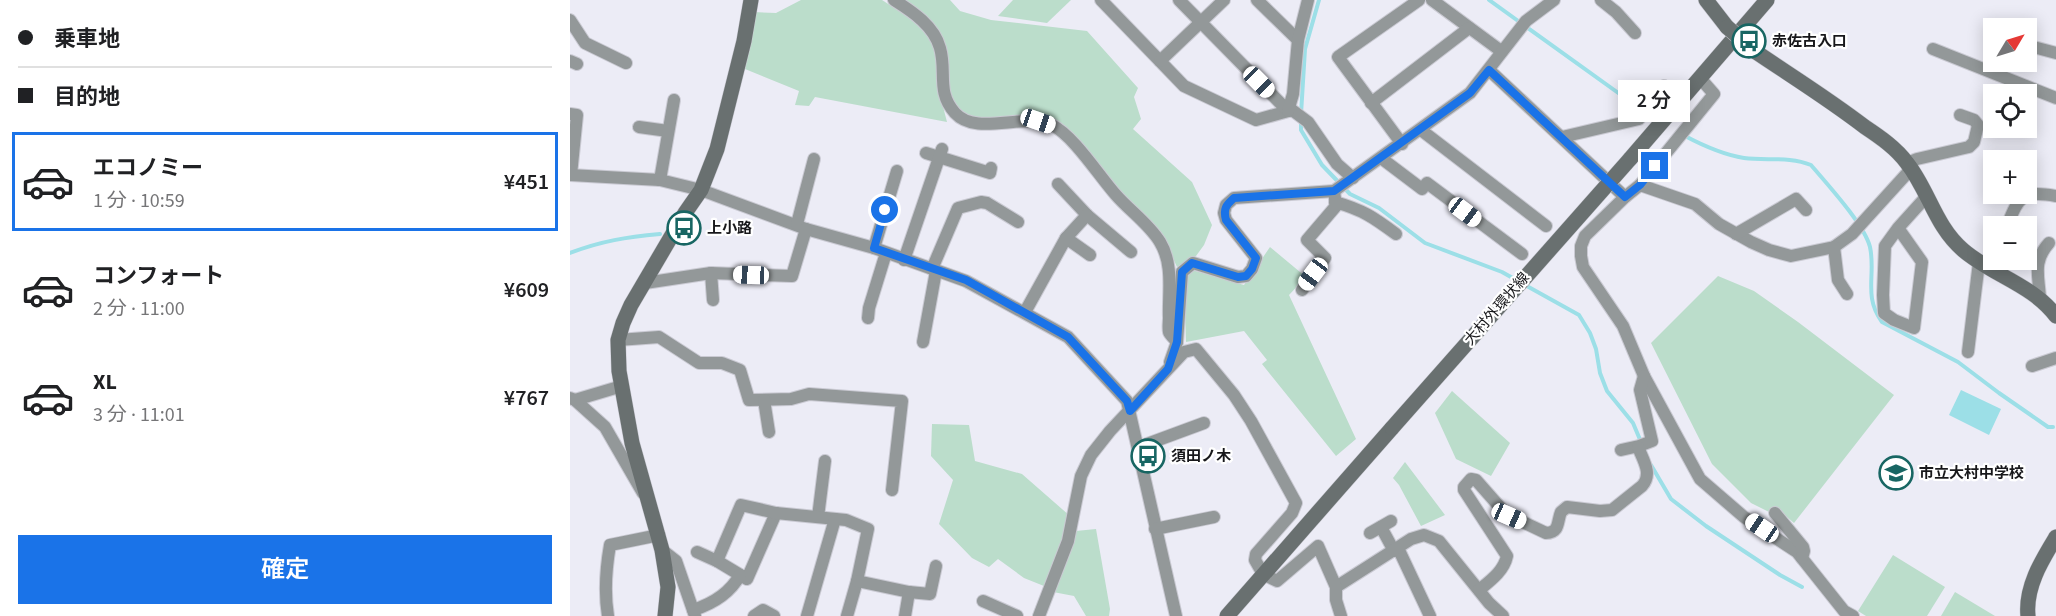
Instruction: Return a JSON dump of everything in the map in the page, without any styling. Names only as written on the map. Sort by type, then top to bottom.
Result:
[{"type":"street","points":[[665,616],[668,587],[660,542],[632,443],[622,386],[618,340],[623,323],[645,283],[685,213],[701,190],[719,141],[744,41],[751,0]]},
{"type":"street","points":[[894,0],[918,17],[936,37],[941,50],[944,95],[956,114],[971,124],[1038,121],[1053,126],[1068,137],[1117,196],[1156,236],[1170,269],[1169,333],[1177,342]]},
{"type":"street","points":[[1101,0],[1184,86],[1256,120],[1290,111]]},
{"type":"street","points":[[1179,0],[1290,111],[1308,122],[1337,164],[1342,188],[1361,210],[1396,234]]},
{"type":"street","points":[[1160,61],[1224,0]]},
{"type":"street","points":[[1257,0],[1298,40]]},
{"type":"street","points":[[1290,111],[1298,40],[1308,0]]},
{"type":"street","points":[[1402,144],[1338,57],[1419,0]]},
{"type":"street","points":[[1432,0],[1469,28],[1504,47]]},
{"type":"street","points":[[1168,369],[1177,342],[1182,272],[1192,263],[1238,277],[1246,276],[1252,269],[1256,258],[1226,220],[1224,213],[1226,205],[1234,198],[1342,188],[1470,93],[1526,21],[1554,0]]},
{"type":"street","points":[[1601,0],[1616,12],[1635,33]]},
{"type":"street","points":[[1706,0],[1727,27],[1756,52],[1838,106],[1893,149],[1909,166],[1938,221],[1963,250],[1983,263]]},
{"type":"street","name":"大村外環状線","points":[[1227,616],[1767,0]]},
{"type":"street","points":[[570,20],[585,43],[626,63]]},
{"type":"street","points":[[1371,103],[1469,28]]},
{"type":"street","points":[[2037,48],[2056,53]]},
{"type":"street","points":[[1933,49],[2056,98]]},
{"type":"street","points":[[1489,70],[1625,197]]},
{"type":"street","points":[[1700,78],[1714,94],[1640,185],[1585,236],[1581,246],[1583,267],[1623,326],[1644,376],[1700,479],[1744,517],[1797,552],[1847,614]]},
{"type":"street","points":[[1562,137],[1639,119],[1664,86]]},
{"type":"street","points":[[660,180],[674,100]]},
{"type":"street","points":[[570,114],[577,115],[571,175],[660,180],[701,190],[966,280],[1068,337],[1127,401],[1176,616]]},
{"type":"street","points":[[1640,185],[1695,204],[1736,234],[1769,250],[1791,256],[1834,247],[1852,234],[1909,166],[1969,147],[1974,142],[1978,125],[1974,120],[1960,115]]},
{"type":"street","points":[[639,127],[668,131]]},
{"type":"street","points":[[1420,130],[1546,226]]},
{"type":"street","points":[[926,153],[941,153],[990,173],[991,168]]},
{"type":"street","points":[[904,260],[941,153]]},
{"type":"street","points":[[1381,158],[1422,189],[1427,183],[1522,254]]},
{"type":"street","points":[[645,283],[711,273],[792,276],[814,159]]},
{"type":"street","points":[[874,248],[897,171]]},
{"type":"street","points":[[1058,184],[1087,215],[1131,252]]},
{"type":"street","points":[[1302,290],[1325,258],[1307,240],[1336,206],[1342,188]]},
{"type":"street","points":[[2011,216],[2015,205],[2027,194],[2039,193],[2056,196]]},
{"type":"street","points":[[1899,228],[1922,262],[1914,328],[1884,313],[1885,246],[1899,228],[1926,197]]},
{"type":"street","points":[[1736,234],[1796,199],[1806,210]]},
{"type":"street","points":[[938,335],[924,338],[934,270],[958,208],[981,202],[1018,222]]},
{"type":"street","points":[[1025,312],[1066,238],[1087,215]]},
{"type":"street","points":[[1066,238],[1090,255]]},
{"type":"street","points":[[2040,299],[2037,266],[2042,251],[2049,243]]},
{"type":"street","points":[[1834,247],[1838,280],[1847,294]]},
{"type":"street","points":[[868,318],[886,253]]},
{"type":"street","points":[[1968,352],[1979,262]]},
{"type":"street","points":[[2002,270],[2040,299],[2056,316]]},
{"type":"street","points":[[711,273],[713,300]]},
{"type":"street","points":[[618,340],[659,337],[699,363],[722,363],[740,370],[749,400],[791,399],[809,394],[902,401],[900,476],[892,490]]},
{"type":"street","points":[[1039,616],[1068,541],[1082,476],[1091,455],[1110,431],[1184,352],[1196,349],[1234,395],[1251,421],[1296,503],[1292,513],[1256,554],[1255,560],[1263,574],[1277,581],[1318,546],[1336,587],[1336,600],[1341,616]]},
{"type":"street","points":[[2032,366],[2056,358]]},
{"type":"street","points":[[1621,450],[1652,441],[1640,390],[1644,376]]},
{"type":"street","points":[[573,399],[622,386]]},
{"type":"street","points":[[573,399],[605,427],[648,500]]},
{"type":"street","points":[[764,400],[769,432]]},
{"type":"street","points":[[1138,447],[1204,423]]},
{"type":"street","points":[[1479,590],[1496,576],[1506,563],[1508,556],[1464,490],[1471,479],[1476,480],[1506,514],[1546,534],[1557,528],[1561,512],[1567,507],[1612,510],[1642,486],[1646,482],[1648,473],[1642,445]]},
{"type":"street","points":[[818,517],[825,461]]},
{"type":"street","points":[[717,561],[741,505],[776,513],[846,520],[868,529],[857,581],[846,616]]},
{"type":"street","points":[[697,552],[747,579],[776,513]]},
{"type":"street","points":[[1775,513],[1803,547],[1802,558]]},
{"type":"street","points":[[1155,529],[1214,517]]},
{"type":"street","points":[[807,616],[835,519]]},
{"type":"street","points":[[1381,527],[1396,550],[1430,616]]},
{"type":"street","points":[[1336,587],[1411,539],[1424,535],[1439,541],[1488,603],[1503,616]]},
{"type":"street","points":[[2028,616],[2030,593],[2039,565],[2056,537]]},
{"type":"street","points":[[660,542],[676,561],[694,613],[733,587],[740,575]]},
{"type":"street","points":[[608,616],[605,601],[610,545],[660,542]]},
{"type":"street","points":[[857,581],[930,594],[936,566]]},
{"type":"street","points":[[905,616],[909,592]]},
{"type":"street","points":[[983,601],[1017,616]]},
{"type":"street","points":[[754,616],[763,610],[774,616]]},
{"type":"green space","points":[[801,0],[882,0],[921,25],[938,50],[940,95],[947,122],[815,97],[809,106],[795,105],[799,91],[745,69],[753,12],[776,13]]},
{"type":"green space","points":[[900,0],[950,0],[960,11],[991,20],[1087,31],[1138,88],[1134,97],[1141,119],[1133,129],[1192,182],[1212,225],[1204,245],[1196,256],[1177,267],[1166,243],[1056,124],[972,121],[958,113],[946,95],[944,50]]},
{"type":"green space","points":[[1013,0],[1071,0],[1047,23],[998,16]]},
{"type":"green space","points":[[1270,247],[1306,277],[1289,295],[1356,439],[1336,456],[1262,364],[1267,360],[1244,331],[1186,342],[1184,280],[1192,270],[1244,285]]},
{"type":"green space","points":[[1718,276],[1754,291],[1894,395],[1794,523],[1778,509],[1773,514],[1751,503],[1712,464],[1651,343]]},
{"type":"green space","points":[[1452,391],[1510,443],[1491,476],[1456,459],[1435,413]]},
{"type":"green space","points":[[932,424],[969,425],[975,461],[1022,474],[1070,516],[1065,540],[1044,586],[1024,578],[998,559],[989,567],[972,558],[939,524],[953,480],[931,456]]},
{"type":"green space","points":[[1405,462],[1445,515],[1421,526],[1393,478]]},
{"type":"green space","points":[[1096,529],[1110,609],[1109,616],[1086,616],[1074,596],[1053,592],[1076,531]]},
{"type":"green space","points":[[1893,555],[1945,587],[1927,616],[1866,616],[1858,611]]},
{"type":"green space","points":[[1955,592],[1995,616],[1941,616]]},
{"type":"water","points":[[1961,390],[2001,409],[1989,435],[1949,415]]},
{"type":"waterway","points":[[1301,114],[1305,49],[1319,0]]},
{"type":"waterway","points":[[1489,0],[1642,110]]},
{"type":"waterway","points":[[1301,121],[1301,130],[1322,165],[1350,194],[1379,208],[1425,243],[1502,272],[1518,281]]},
{"type":"waterway","points":[[1685,136],[1737,157],[1777,159],[1811,165],[1844,204],[1866,238],[1871,257],[1871,294],[1876,312],[1882,322],[1958,362],[2048,427],[2053,427]]},
{"type":"waterway","points":[[570,253],[614,240],[660,234]]},
{"type":"waterway","points":[[1525,285],[1579,315],[1596,349],[1600,373],[1607,391],[1633,423],[1641,442]]},
{"type":"waterway","points":[[1651,465],[1671,499],[1706,526],[1802,587]]},
{"type":"place","name":"赤佐古入口","points":[[1749,41]]},
{"type":"place","name":"上小路","points":[[684,228]]},
{"type":"place","name":"須田ノ木","points":[[1148,456]]},
{"type":"place","name":"市立大村中学校","points":[[1896,473]]},
{"type":"route","points":[[885,210],[874,248],[966,280],[1068,337],[1127,401],[1130,411],[1168,369],[1177,342],[1180,279],[1186,267],[1192,263],[1238,277],[1246,276],[1252,269],[1256,258],[1226,220],[1224,213],[1226,205],[1234,198],[1334,191],[1470,93],[1489,70],[1625,197],[1640,185],[1655,166]]}]
